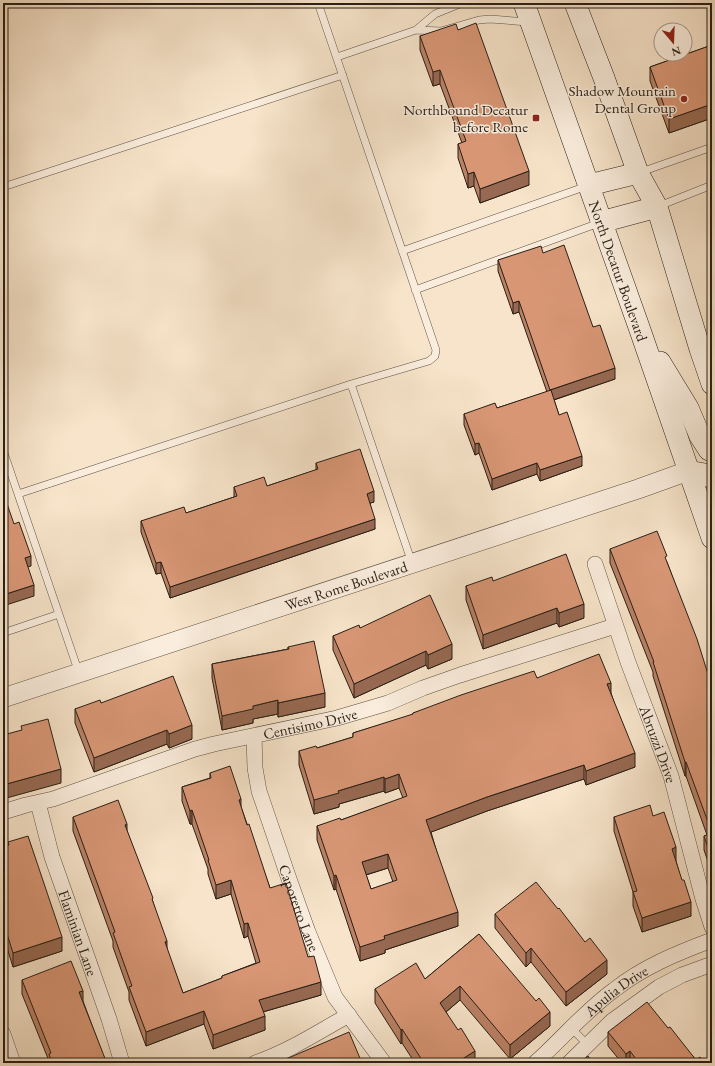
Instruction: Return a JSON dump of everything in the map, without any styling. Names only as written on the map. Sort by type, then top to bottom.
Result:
[{"type":"main road","name":"North Decatur Boulevard","points":[[524,3],[712,538]]},
{"type":"main road","points":[[575,3],[638,173],[656,207],[712,384]]},
{"type":"main road","points":[[589,185],[638,173]]},
{"type":"main road","points":[[601,222],[656,207]]},
{"type":"main road","points":[[640,330],[688,408],[700,436],[712,452]]},
{"type":"main road","points":[[688,471],[705,474],[712,478]]},
{"type":"street","name":"West Rome Boulevard","points":[[3,698],[638,489],[688,471]]},
{"type":"street","name":"Abruzzi Drive","points":[[595,564],[615,626],[671,776],[703,899],[712,927]]},
{"type":"street","name":"Centisimo Drive","points":[[3,812],[53,800],[195,749],[322,722],[373,707],[460,675],[615,626]]},
{"type":"street","name":"Caporetto Lane","points":[[254,736],[255,768],[259,791],[308,932],[335,997],[384,1063]]},
{"type":"street","name":"Flaminian Lane","points":[[38,803],[52,857],[110,1019],[122,1063]]},
{"type":"street","name":"Apulia Drive","points":[[535,1063],[553,1048],[571,1027],[614,989],[640,972],[668,957],[712,940]]},
{"type":"street","name":"Apulia Drive","points":[[569,1063],[612,1021],[659,987],[682,975],[712,964]]},
{"type":"street","points":[[255,1063],[279,1053],[349,1015]]},
{"type":"street","points":[[3,1034],[14,1063]]},
{"type":"lane","points":[[18,494],[351,384],[429,361],[435,356],[436,350],[318,3]]},
{"type":"lane","points":[[336,58],[416,30],[435,14],[462,3]]},
{"type":"lane","points":[[416,30],[441,31],[480,20],[490,19],[531,23]]},
{"type":"lane","points":[[3,187],[343,75]]},
{"type":"lane","points":[[638,173],[712,147]]},
{"type":"lane","points":[[402,251],[589,185]]},
{"type":"lane","points":[[656,207],[712,185]]},
{"type":"lane","points":[[415,290],[601,222]]},
{"type":"lane","points":[[351,384],[412,563]]},
{"type":"lane","points":[[3,450],[79,673]]},
{"type":"lane","points":[[3,633],[59,614]]},
{"type":"lane","points":[[571,1027],[587,1044]]},
{"type":"building","points":[[476,23],[529,171],[480,189],[474,172],[468,174],[458,144],[466,141],[440,70],[433,72],[420,36],[456,24],[458,30]]},
{"type":"building","name":"Shadow Mountain Dental Group","points":[[712,45],[712,104],[669,119],[650,67],[664,62],[693,62],[693,52]]},
{"type":"building","points":[[712,239],[712,252],[708,240]]},
{"type":"building","points":[[564,245],[593,327],[600,325],[615,368],[550,390],[519,301],[513,303],[498,260],[541,246],[543,253]]},
{"type":"building","points":[[551,390],[559,415],[567,412],[582,456],[540,470],[537,463],[492,479],[479,443],[475,444],[464,414],[495,403],[497,408]]},
{"type":"building","points":[[360,449],[374,491],[367,494],[375,519],[170,587],[161,562],[156,563],[141,521],[184,507],[186,513],[237,496],[234,487],[264,477],[267,486],[318,469],[316,463]]},
{"type":"building","points":[[5,498],[14,524],[19,522],[31,556],[25,558],[34,585],[3,595],[3,499]]},
{"type":"building","points":[[657,531],[667,556],[665,557],[697,639],[712,687],[712,833],[685,762],[654,662],[610,549]]},
{"type":"building","points":[[566,554],[584,604],[559,613],[557,608],[483,635],[466,586],[492,577],[493,581]]},
{"type":"building","points":[[430,595],[452,644],[428,655],[426,651],[354,684],[333,636],[359,625],[360,628]]},
{"type":"building","points":[[314,641],[325,693],[278,703],[278,700],[253,706],[253,709],[222,716],[212,664],[289,649],[288,647]]},
{"type":"building","points":[[599,654],[611,683],[607,684],[635,753],[586,771],[584,765],[487,797],[426,820],[458,912],[384,936],[385,939],[360,947],[336,875],[334,876],[317,826],[340,818],[341,820],[407,796],[399,774],[338,791],[339,793],[314,800],[299,751],[316,746],[317,748],[353,737],[353,733],[413,714],[461,695],[534,671],[537,678]],"holes":[[[388,854],[397,880],[371,889],[362,862]]]},
{"type":"building","points":[[173,676],[192,725],[169,734],[167,730],[94,758],[75,709],[100,700],[101,703]]},
{"type":"building","points":[[48,719],[61,769],[3,785],[3,735],[22,730],[21,726]]},
{"type":"building","points":[[230,766],[241,799],[239,800],[247,825],[249,824],[270,888],[286,883],[308,957],[314,956],[321,982],[259,1000],[265,1016],[213,1035],[204,1011],[146,1032],[129,987],[132,986],[113,933],[115,932],[73,817],[118,800],[127,824],[125,825],[153,898],[152,899],[167,941],[165,942],[183,993],[222,978],[222,976],[260,962],[248,923],[244,924],[231,880],[216,885],[192,810],[190,811],[182,787],[211,778],[210,773]]},
{"type":"building","points":[[650,805],[653,816],[664,812],[676,847],[672,849],[691,902],[642,918],[633,892],[637,891],[614,817]]},
{"type":"building","points":[[712,833],[712,859],[704,836]]},
{"type":"building","points":[[28,836],[62,937],[13,953],[3,921],[3,847],[9,845],[8,842]]},
{"type":"building","points":[[536,882],[558,909],[559,908],[585,942],[590,938],[607,960],[566,992],[531,948],[526,953],[495,914]]},
{"type":"building","points":[[479,934],[536,1001],[539,998],[550,1012],[510,1045],[460,986],[440,1003],[458,1030],[461,1028],[475,1051],[456,1063],[424,1063],[375,989],[416,963],[425,979]]},
{"type":"building","points":[[71,961],[83,991],[79,992],[106,1063],[52,1063],[49,1054],[51,1053],[22,980]]},
{"type":"building","points":[[647,1002],[668,1028],[670,1027],[696,1060],[700,1057],[705,1063],[639,1063],[630,1051],[626,1054],[608,1032]]},
{"type":"building","points":[[349,1032],[362,1063],[279,1063],[279,1062]]},
{"type":"building","points":[[588,1056],[593,1063],[579,1063]]},
{"type":"place","name":"Shadow Mountain Dental Group","points":[[684,99]]},
{"type":"place","name":"Northbound Decatur before Rome","points":[[536,118]]}]
